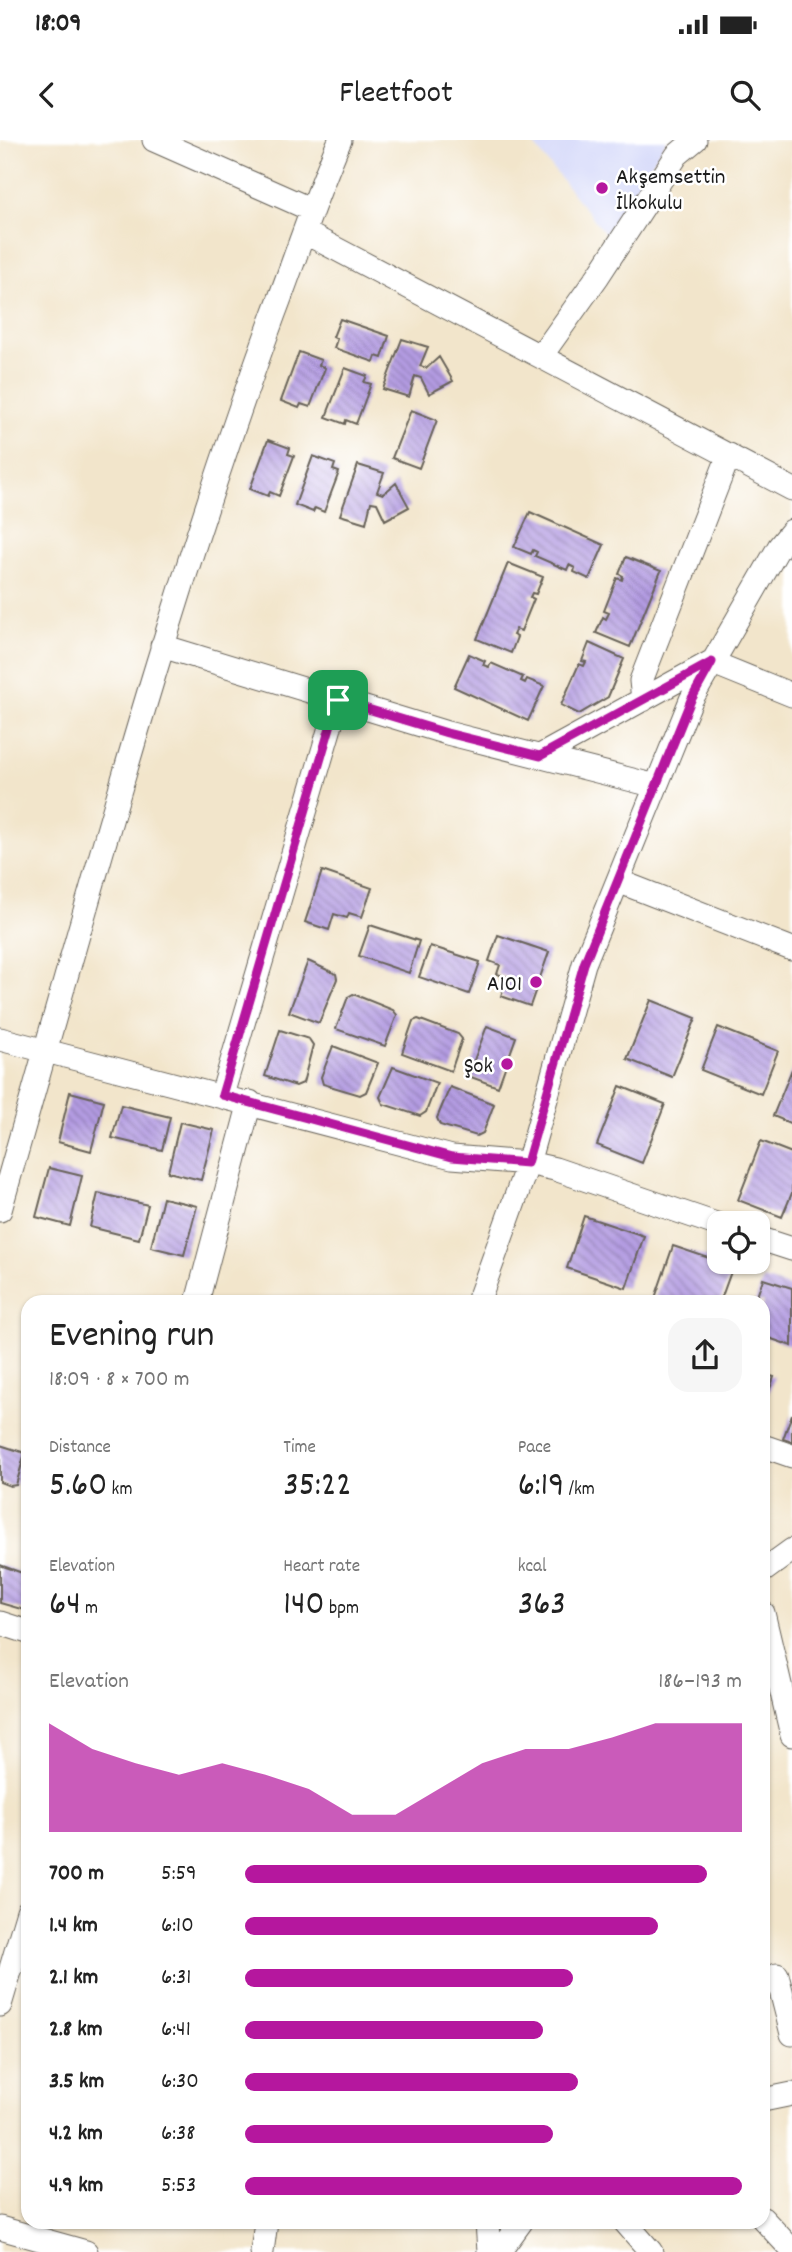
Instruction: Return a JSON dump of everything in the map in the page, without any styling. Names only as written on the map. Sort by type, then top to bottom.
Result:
[{"type":"street","points":[[154,140],[308,221],[541,356],[792,489]]},
{"type":"street","points":[[0,1210],[162,646],[243,400],[340,140]]},
{"type":"street","points":[[541,356],[598,276],[677,155],[695,140]]},
{"type":"street","points":[[643,700],[641,681],[729,455]]},
{"type":"street","points":[[480,1295],[527,1163],[584,964],[691,700],[779,547],[792,531]]},
{"type":"street","points":[[162,646],[447,733],[656,786]]},
{"type":"street","points":[[540,756],[712,662]]},
{"type":"street","points":[[712,662],[792,695]]},
{"type":"street","points":[[222,1095],[338,700]]},
{"type":"street","points":[[618,881],[792,949]]},
{"type":"street","points":[[0,1039],[250,1102],[452,1157],[527,1163],[555,1169],[707,1221]]},
{"type":"street","points":[[199,1295],[250,1102]]},
{"type":"street","points":[[770,1242],[792,1249]]},
{"type":"street","points":[[770,1448],[792,1456]]},
{"type":"street","points":[[770,1566],[792,1550]]},
{"type":"street","points":[[0,1623],[21,1630]]},
{"type":"street","points":[[770,1642],[792,1735]]},
{"type":"street","points":[[0,2005],[15,1944]]},
{"type":"street","points":[[777,1975],[792,2034]]},
{"type":"street","points":[[770,2099],[792,2094]]},
{"type":"street","points":[[770,2226],[792,2250]]},
{"type":"street","points":[[262,2252],[265,2229]]},
{"type":"street","points":[[487,2229],[489,2252]]},
{"type":"street","points":[[499,2252],[516,2229]]},
{"type":"street","points":[[631,2229],[652,2252]]},
{"type":"street","points":[[7,2238],[86,2252]]},
{"type":"shaded area","name":"Akşemsettin İlkokulu","points":[[530,140],[667,140],[606,235]]},
{"type":"building","points":[[340,319],[389,336],[382,358],[376,356],[374,362],[334,348],[337,339],[333,337]]},
{"type":"building","points":[[402,339],[428,347],[420,366],[427,368],[439,357],[453,381],[429,394],[421,378],[415,376],[409,397],[383,389]]},
{"type":"building","points":[[299,352],[321,360],[319,365],[325,368],[310,407],[301,404],[299,408],[281,401]]},
{"type":"building","points":[[345,368],[367,376],[364,382],[371,384],[356,424],[346,420],[345,424],[326,417]]},
{"type":"building","points":[[411,410],[437,420],[419,468],[392,458]]},
{"type":"building","points":[[268,440],[290,448],[288,454],[294,456],[279,496],[270,492],[268,496],[250,489]]},
{"type":"building","points":[[313,456],[335,464],[333,470],[339,472],[324,512],[315,508],[313,512],[295,505]]},
{"type":"building","points":[[358,465],[384,473],[377,492],[383,494],[396,483],[409,507],[385,520],[377,503],[371,502],[366,523],[340,515]]},
{"type":"building","points":[[530,512],[604,545],[589,579],[574,572],[575,568],[569,565],[567,570],[535,556],[537,552],[533,550],[531,554],[514,547]]},
{"type":"building","points":[[626,557],[661,571],[630,647],[596,633],[603,617],[606,619],[609,613],[604,611],[617,578],[622,580],[623,576],[619,574]]},
{"type":"building","points":[[508,563],[543,577],[536,594],[532,593],[530,597],[534,599],[521,631],[516,629],[513,635],[517,637],[511,653],[477,639]]},
{"type":"building","points":[[589,643],[624,659],[608,697],[579,714],[561,705],[579,664],[584,666],[586,662],[582,661]]},
{"type":"building","points":[[469,654],[485,661],[483,665],[489,667],[491,663],[523,677],[521,681],[525,683],[527,679],[544,686],[528,721],[454,687]]},
{"type":"building","points":[[322,871],[372,888],[362,917],[349,913],[347,918],[334,914],[329,930],[305,922]]},
{"type":"building","points":[[370,925],[419,941],[409,973],[359,956]]},
{"type":"building","points":[[498,935],[549,952],[530,1006],[501,996],[507,977],[497,974],[500,965],[489,961]]},
{"type":"building","points":[[430,946],[480,962],[469,994],[419,977]]},
{"type":"building","points":[[308,961],[336,974],[337,979],[319,1023],[289,1012]]},
{"type":"building","points":[[353,994],[393,1010],[397,1015],[385,1046],[336,1029],[348,997]]},
{"type":"building","points":[[651,1000],[696,1018],[672,1077],[627,1059]]},
{"type":"building","points":[[418,1019],[458,1034],[462,1039],[451,1071],[402,1053],[413,1021]]},
{"type":"building","points":[[487,1026],[516,1037],[498,1087],[468,1076]]},
{"type":"building","points":[[718,1027],[778,1051],[761,1094],[701,1070]]},
{"type":"building","points":[[280,1030],[309,1039],[313,1045],[303,1083],[296,1086],[265,1076]]},
{"type":"building","points":[[333,1046],[378,1063],[366,1092],[360,1095],[323,1084],[321,1077]]},
{"type":"building","points":[[393,1067],[437,1083],[426,1112],[420,1116],[383,1104],[380,1097]]},
{"type":"building","points":[[792,1069],[792,1124],[773,1116]]},
{"type":"building","points":[[620,1086],[665,1104],[642,1163],[597,1145]]},
{"type":"building","points":[[450,1087],[494,1104],[483,1133],[477,1136],[440,1125],[437,1118]]},
{"type":"building","points":[[70,1092],[104,1101],[91,1151],[58,1142]]},
{"type":"building","points":[[121,1105],[170,1117],[162,1150],[112,1138]]},
{"type":"building","points":[[180,1122],[214,1130],[201,1180],[168,1172]]},
{"type":"building","points":[[761,1141],[792,1153],[792,1193],[782,1217],[738,1200]]},
{"type":"building","points":[[49,1168],[82,1176],[70,1226],[36,1217]]},
{"type":"building","points":[[98,1193],[148,1205],[139,1239],[90,1227]]},
{"type":"building","points":[[163,1198],[197,1206],[184,1255],[151,1247]]},
{"type":"building","points":[[584,1216],[644,1236],[626,1288],[567,1268]]},
{"type":"building","points":[[673,1246],[707,1257],[707,1274],[730,1274],[723,1295],[656,1295]]},
{"type":"building","points":[[763,1279],[792,1288],[792,1346],[770,1338],[770,1295],[757,1295]]},
{"type":"building","points":[[792,1414],[792,1442],[783,1439]]},
{"type":"building","points":[[0,1445],[21,1452],[21,1467],[16,1485],[0,1482]]},
{"type":"building","points":[[0,1565],[21,1572],[21,1609],[0,1603]]},
{"type":"place","name":"Akşemsettin İlkokulu","points":[[602,188]]},
{"type":"place","name":"A101","points":[[536,982]]},
{"type":"place","name":"Şok","points":[[507,1064]]},
{"type":"route","points":[[712,662],[691,700],[584,964],[527,1163],[452,1157],[222,1095],[338,700],[447,733],[540,756],[712,662]]}]
